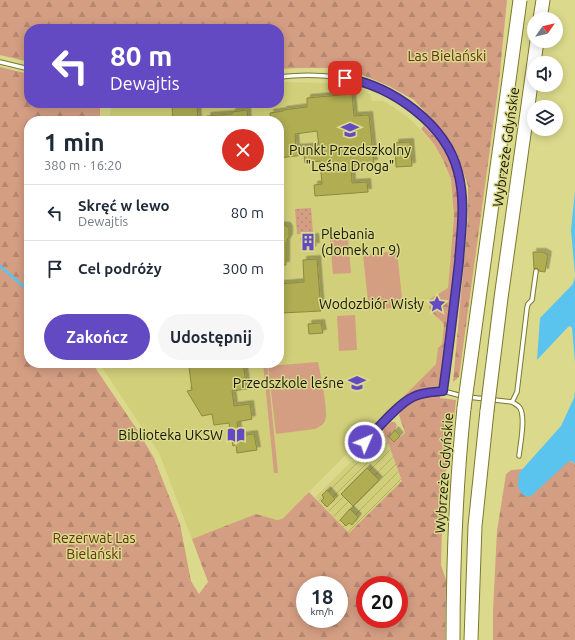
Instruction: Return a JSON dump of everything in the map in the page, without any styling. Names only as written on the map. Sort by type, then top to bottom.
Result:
[{"type":"highway","name":"Wybrzeże Gdyńskie","points":[[453,640],[454,558],[464,408],[520,0]]},
{"type":"highway","points":[[541,12],[542,0]]},
{"type":"highway","name":"Wybrzeże Gdyńskie","points":[[471,640],[475,526],[486,411],[536,48]]},
{"type":"lane","points":[[0,62],[24,68]]},
{"type":"lane","points":[[284,76],[336,76],[378,87],[400,99],[418,113],[441,137],[449,150],[458,172],[464,209],[454,307],[443,391]]},
{"type":"lane","points":[[512,402],[517,392],[527,308],[528,304],[532,300],[536,271]]},
{"type":"lane","points":[[355,452],[400,406],[412,397],[425,392],[443,391],[454,395],[512,402],[521,409],[522,414],[519,456]]},
{"type":"shaded area","points":[[284,82],[346,85],[366,90],[370,94],[372,101],[384,101],[409,118],[434,144],[443,160],[451,179],[454,216],[448,288],[429,309],[444,324],[442,344],[438,348],[436,364],[282,519],[277,520],[256,515],[192,539],[159,453],[102,368],[284,368],[284,116],[110,116],[111,108],[284,108]]},
{"type":"shaded area","points":[[383,429],[402,481],[349,533],[315,497],[352,461],[358,461],[362,456],[362,450]]},
{"type":"green space","name":"Las Bielański","points":[[0,0],[507,0],[499,82],[459,377],[453,382],[468,218],[468,186],[457,153],[433,120],[414,100],[389,86],[360,74],[331,68],[284,69],[284,24],[24,24],[24,61],[0,55]]},
{"type":"green space","name":"Rezerwat Las Bielański","points":[[0,67],[24,73],[24,108],[100,108],[100,116],[24,116],[24,368],[95,368],[138,431],[154,458],[180,524],[191,581],[199,594],[208,582],[192,539],[256,514],[277,520],[282,519],[309,492],[349,533],[402,481],[383,429],[391,422],[395,422],[397,425],[395,430],[389,437],[394,442],[405,433],[399,415],[410,402],[417,397],[424,395],[440,396],[440,398],[456,400],[450,454],[443,485],[441,565],[446,580],[445,640],[0,640]]},
{"type":"green space","points":[[424,126],[440,142],[455,167],[461,225],[441,385],[423,389],[402,398],[436,364],[438,348],[442,344],[444,324],[429,309],[430,299],[448,288],[454,216],[451,179],[434,144],[421,129]]},
{"type":"green space","points":[[311,208],[313,233],[297,234],[295,209]]},
{"type":"green space","points":[[348,238],[351,273],[333,274],[330,239]]},
{"type":"green space","points":[[397,251],[403,307],[369,310],[363,255]]},
{"type":"green space","points":[[355,315],[357,350],[339,351],[337,316]]},
{"type":"green space","points":[[318,362],[325,401],[326,416],[322,425],[315,429],[276,434],[268,368],[284,368],[284,365]]},
{"type":"green space","points":[[264,368],[268,368],[278,473],[274,473]]},
{"type":"green space","points":[[570,461],[575,464],[575,640],[493,640],[497,531],[506,474],[511,470],[523,469],[519,473]]},
{"type":"water","points":[[575,191],[575,274],[571,230]]},
{"type":"water","points":[[575,276],[575,362],[572,328],[570,326],[537,360],[540,318],[573,284]]},
{"type":"water","points":[[575,391],[575,464],[571,461],[568,462],[531,496],[528,497],[522,494],[518,487],[519,473],[561,426],[574,398]]},
{"type":"building","points":[[352,94],[354,116],[369,115],[374,163],[351,165],[352,183],[367,182],[368,192],[315,196],[314,185],[322,184],[320,161],[305,163],[304,155],[284,157],[284,116],[270,116],[270,113],[307,107],[307,98]],"holes":[[[317,131],[319,146],[296,148],[295,134]]]},
{"type":"building","points":[[172,108],[197,108],[198,116],[173,116]]},
{"type":"building","points":[[247,110],[248,116],[207,116],[232,114],[232,112]]},
{"type":"building","points":[[410,142],[412,166],[396,167],[395,143]]},
{"type":"building","points":[[284,226],[287,226],[289,229],[289,238],[287,239],[286,243],[286,265],[284,265]]},
{"type":"building","name":"Plebania (domek nr 9)","points":[[315,237],[316,246],[302,247],[301,238]]},
{"type":"building","points":[[533,252],[543,252],[548,255],[545,272],[539,271],[537,268],[534,269]]},
{"type":"building","points":[[317,259],[321,311],[284,313],[284,284],[304,282],[303,260]]},
{"type":"building","points":[[321,323],[323,333],[309,334],[308,324]]},
{"type":"building","points":[[189,368],[244,368],[247,389],[232,391],[234,406],[250,404],[252,419],[237,422],[239,436],[254,434],[257,450],[237,453],[236,445],[233,446],[229,423],[214,425],[212,414],[202,416],[187,391],[192,390]]},
{"type":"building","points":[[395,430],[400,436],[394,442],[389,437]]},
{"type":"building","points":[[367,468],[379,480],[353,506],[341,494]]},
{"type":"building","points":[[327,490],[335,499],[327,507],[321,501],[324,498],[322,495]]},
{"type":"building","points":[[350,509],[358,517],[352,525],[349,523],[346,526],[340,520]]},
{"type":"waterway","points":[[0,266],[24,287]]},
{"type":"place","name":"Punkt Przedszkolny \"Leśna Droga\"","points":[[350,130]]},
{"type":"place","name":"Plebania (domek nr 9)","points":[[308,242]]},
{"type":"place","name":"Wodozbiór Wisły","points":[[437,304]]},
{"type":"place","name":"Przedszkole leśne","points":[[357,383]]},
{"type":"place","name":"Biblioteka UKSW","points":[[236,435]]},
{"type":"route","points":[[345,78],[378,87],[400,99],[425,119],[441,137],[456,165],[461,184],[463,203],[454,307],[443,391],[425,392],[412,397],[400,406],[365,442]]}]
